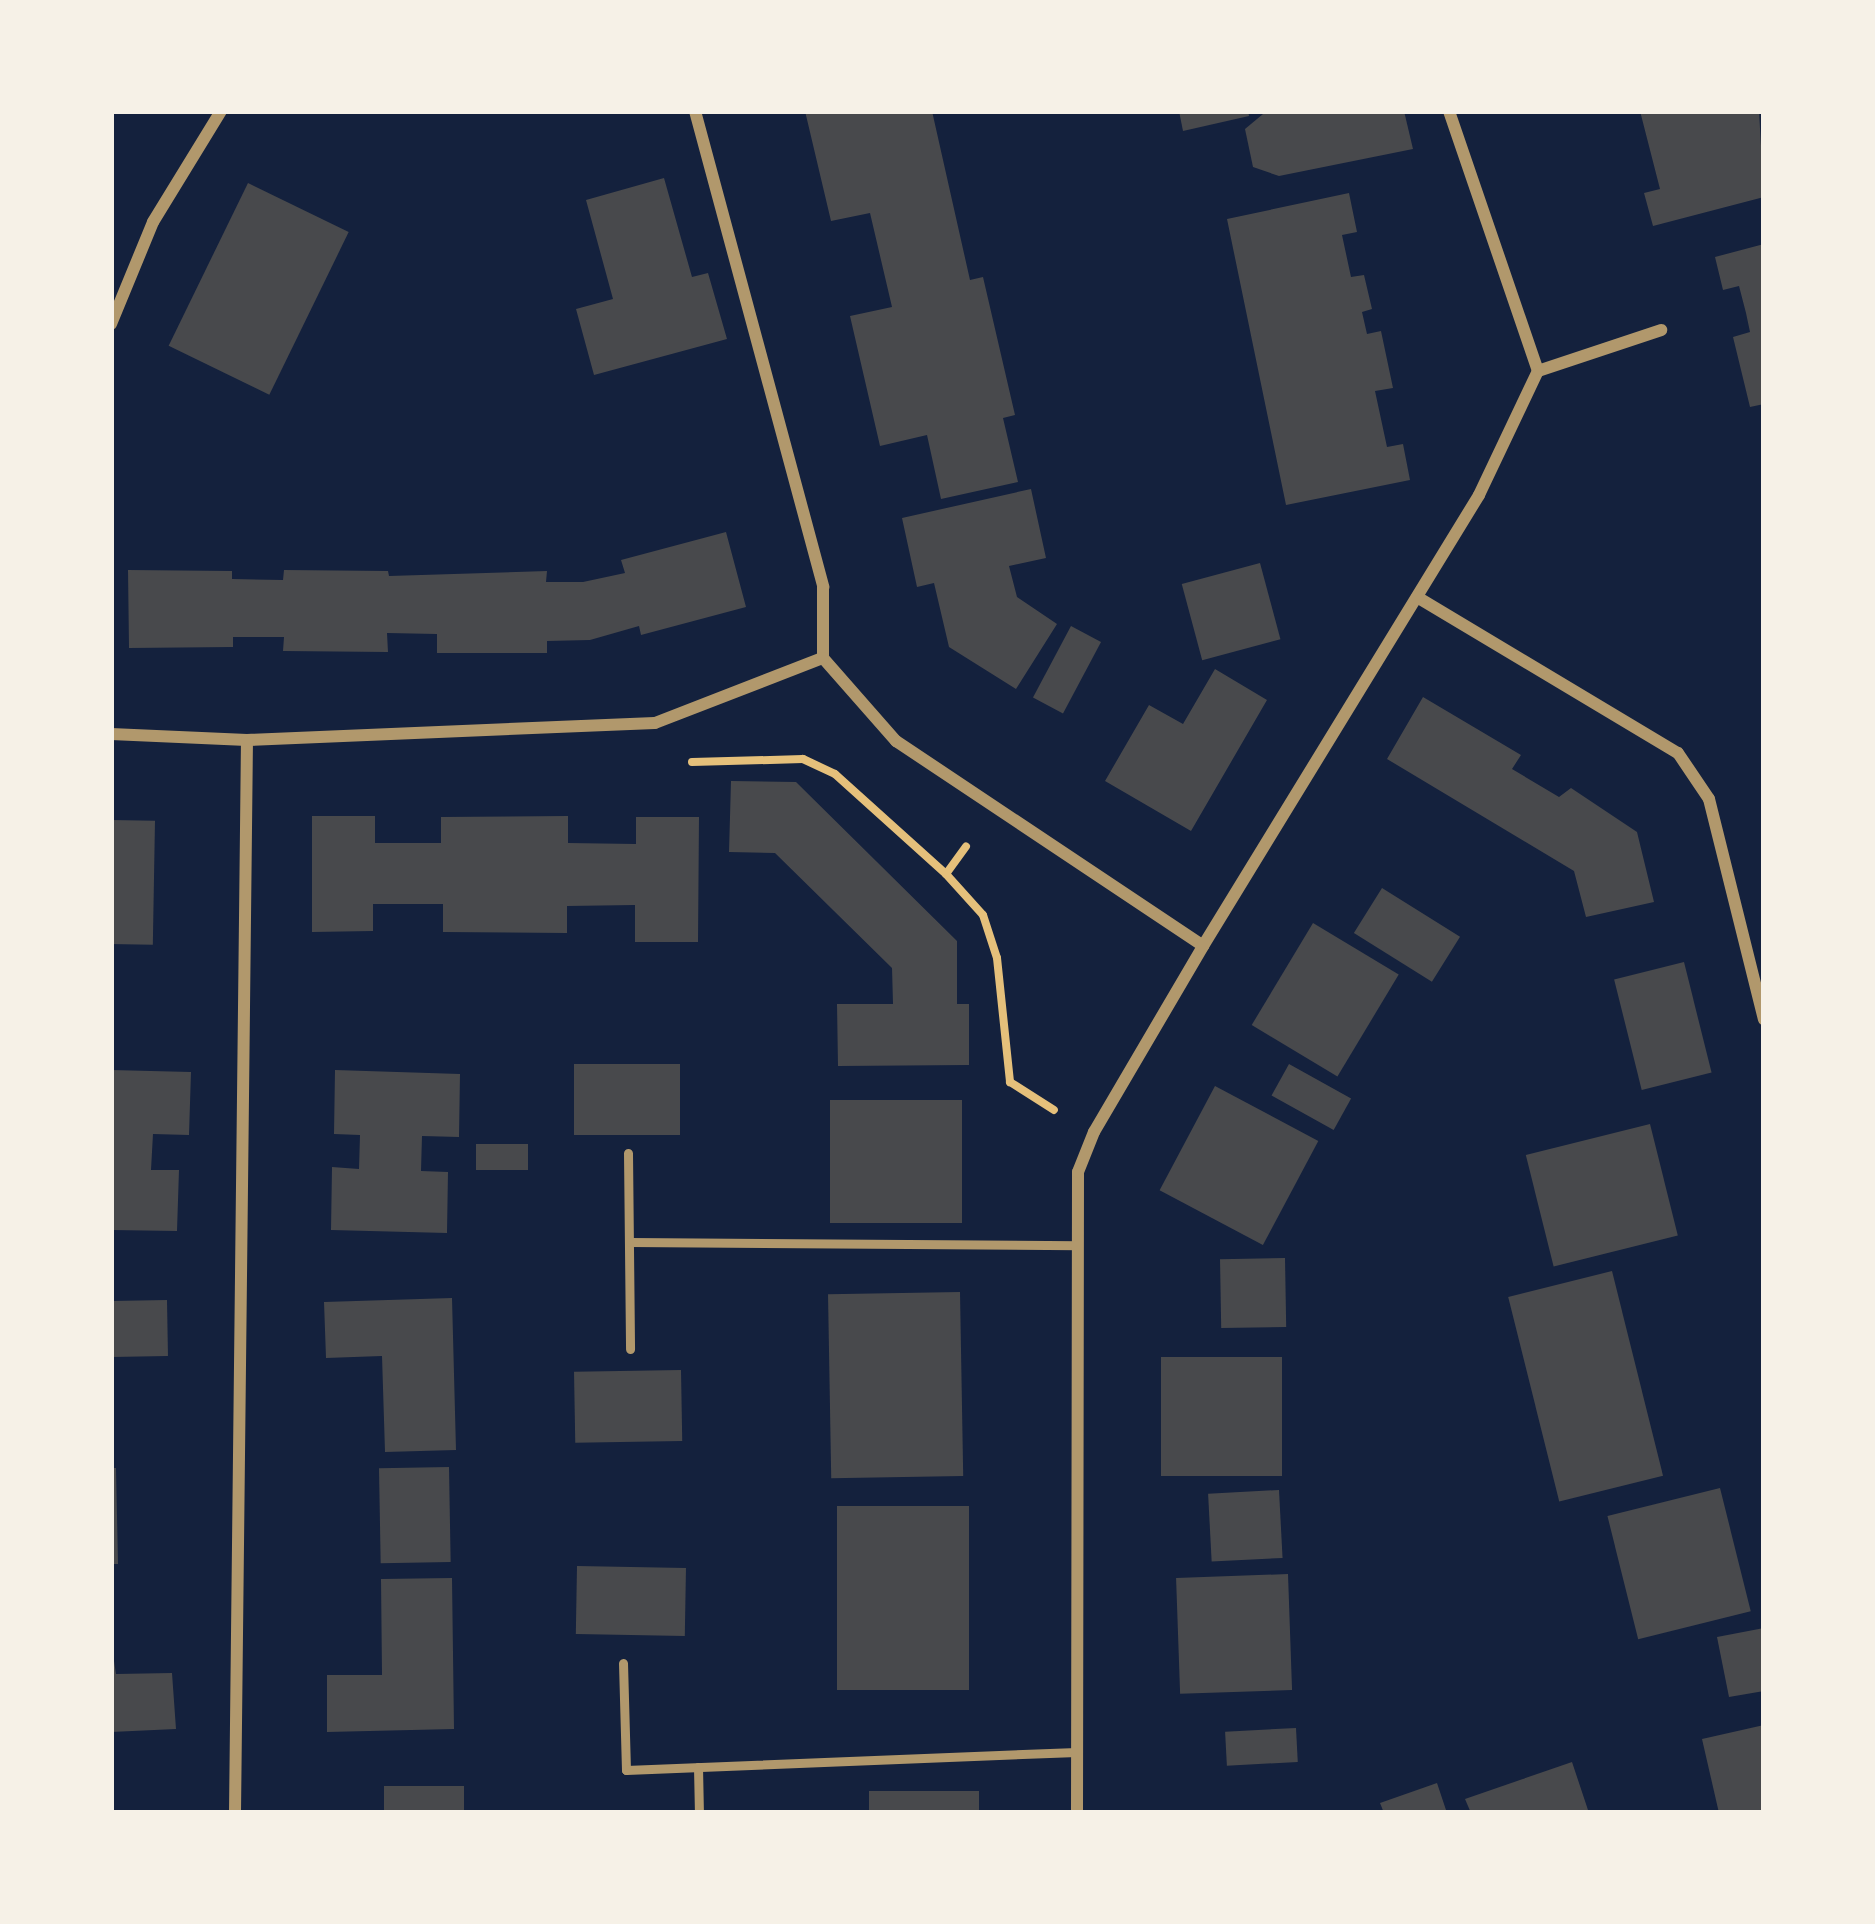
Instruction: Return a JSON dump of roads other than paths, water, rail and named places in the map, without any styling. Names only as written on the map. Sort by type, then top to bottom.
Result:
[{"type":"street","points":[[111,324],[153,222],[221,111]]},
{"type":"street","points":[[695,111],[823,587],[823,658],[896,741],[1203,946]]},
{"type":"street","points":[[1077,1813],[1078,1172],[1094,1132],[1203,946],[1479,494],[1538,371],[1450,111]]},
{"type":"street","points":[[1538,371],[1661,330]]},
{"type":"street","points":[[1417,597],[1678,753],[1709,799],[1764,1019]]},
{"type":"street","points":[[111,734],[247,740],[655,723],[823,658]]},
{"type":"street","points":[[235,1813],[247,740]]},
{"type":"lane","points":[[628,1154],[630,1349]]},
{"type":"lane","points":[[629,1242],[1078,1245]]},
{"type":"lane","points":[[623,1663],[626,1770],[1077,1752]]},
{"type":"lane","points":[[698,1767],[699,1813]]}]
